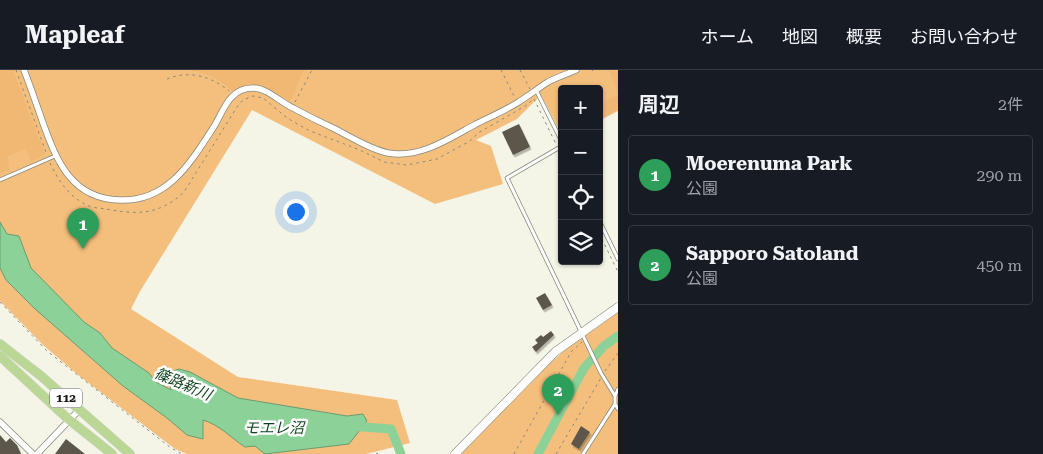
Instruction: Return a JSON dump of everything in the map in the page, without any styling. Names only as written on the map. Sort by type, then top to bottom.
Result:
[{"type":"main road","name":"112","points":[[0,344],[41,376],[130,454]]},
{"type":"main road","name":"112","points":[[0,356],[69,420],[112,454]]},
{"type":"street","points":[[24,70],[56,156],[70,178],[91,194],[113,200],[130,200],[146,197],[161,191],[182,172],[215,125],[233,95],[245,89],[258,88],[292,108],[374,148],[389,153],[405,154],[421,151],[436,145],[517,103],[533,90],[576,70]]},
{"type":"street","points":[[455,454],[555,352],[618,307]]},
{"type":"street","points":[[0,422],[35,454],[79,410]]},
{"type":"lane","points":[[533,90],[558,135]]},
{"type":"lane","points":[[558,149],[506,178],[602,374],[615,396]]},
{"type":"lane","points":[[0,180],[56,156]]},
{"type":"lane","points":[[603,228],[618,260]]},
{"type":"lane","points":[[618,389],[615,396],[615,404],[618,409]]},
{"type":"lane","points":[[583,454],[615,404]]},
{"type":"path","points":[[16,70],[48,156]]},
{"type":"path","points":[[292,108],[312,70]]},
{"type":"path","points":[[501,70],[517,103]]},
{"type":"path","points":[[520,70],[533,90]]},
{"type":"path","points":[[167,79],[182,75],[203,76],[220,84],[233,95]]},
{"type":"path","points":[[50,162],[59,182],[88,206],[133,213],[156,210],[172,203],[184,192],[237,108],[243,100],[253,96],[263,98],[287,118],[310,132],[360,150],[384,162],[407,165],[437,159],[527,105],[534,98],[558,144]]},
{"type":"path","points":[[603,241],[618,272]]},
{"type":"path","points":[[0,302],[47,351],[171,448],[182,454]]},
{"type":"path","points":[[514,454],[571,352],[583,342]]},
{"type":"path","points":[[556,454],[602,374],[618,353]]},
{"type":"shaded area","points":[[0,70],[618,70],[618,111],[603,119],[603,85],[558,85],[558,127],[541,95],[517,119],[476,140],[491,146],[503,184],[435,204],[252,110],[139,293],[131,309],[238,377],[397,400],[410,443],[366,454],[187,454],[175,449],[77,374],[43,345],[0,301]]},
{"type":"shaded area","points":[[0,70],[13,70],[45,154],[31,162],[26,149],[8,156],[9,170],[0,173]]},
{"type":"shaded area","points":[[186,70],[304,70],[290,101],[263,86],[249,85],[233,92],[211,76],[201,72]]},
{"type":"shaded area","points":[[610,71],[618,71],[618,95]]},
{"type":"shaded area","points":[[618,95],[618,109],[603,118],[603,102]]},
{"type":"shaded area","points":[[618,312],[618,454],[460,454],[536,376],[564,351]]},
{"type":"water","name":"モエレ沼","points":[[0,222],[7,234],[19,236],[31,268],[84,322],[100,333],[112,348],[149,373],[156,382],[171,390],[168,373],[179,369],[190,372],[238,398],[347,416],[363,414],[367,421],[349,444],[265,454],[255,446],[245,447],[220,428],[203,420],[203,439],[187,435],[123,386],[34,308],[6,280],[0,268]]},
{"type":"building","points":[[519,124],[530,147],[513,155],[502,132]]},
{"type":"building","points":[[545,293],[552,305],[543,310],[536,298]]},
{"type":"building","points":[[551,331],[554,335],[536,352],[532,347],[538,343],[535,340]]},
{"type":"building","points":[[581,426],[590,432],[579,449],[571,444]]},
{"type":"building","points":[[0,435],[6,442],[10,438],[17,445],[21,454],[0,454]]},
{"type":"building","points":[[66,439],[85,454],[55,454]]},
{"type":"waterway","points":[[538,454],[584,368],[604,346],[618,336]]},
{"type":"waterway","name":"篠路新川","points":[[350,426],[391,429],[401,454]]},
{"type":"place","name":"Moerenuma Park","points":[[83,249]]},
{"type":"place","name":"Sapporo Satoland","points":[[558,415]]}]
